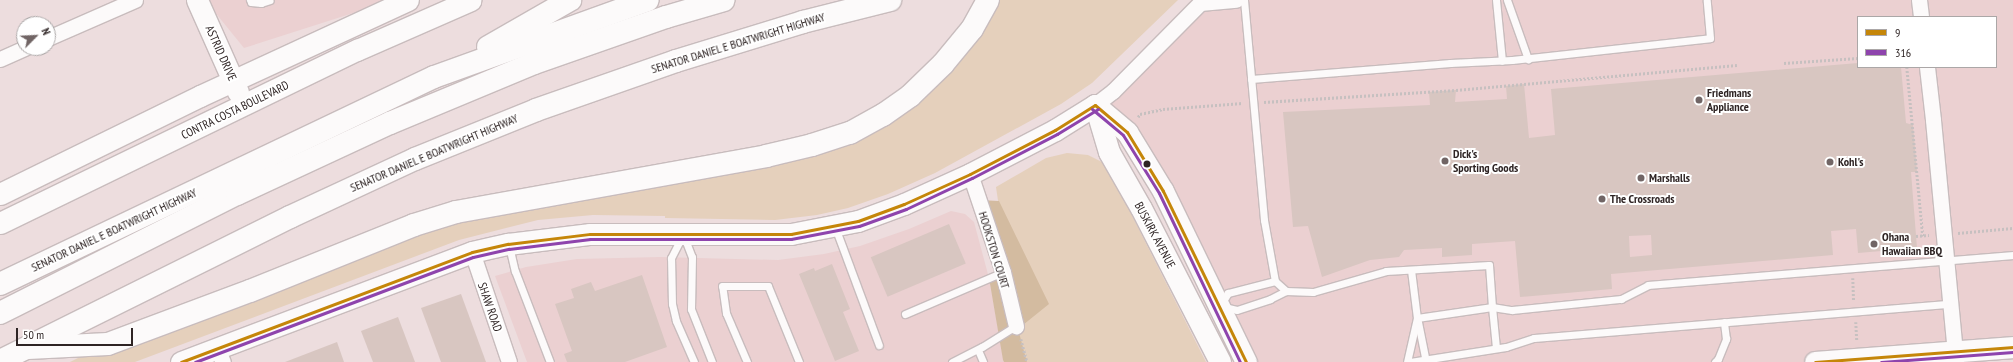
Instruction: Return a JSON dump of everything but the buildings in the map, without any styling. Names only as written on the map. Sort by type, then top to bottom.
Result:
[{"type":"highway","points":[[434,77],[570,0]]},
{"type":"highway","name":"SENATOR DANIEL E BOATWRIGHT HIGHWAY","points":[[0,284],[434,77],[648,0]]},
{"type":"highway","points":[[0,313],[237,194],[390,123],[534,63],[666,17],[724,0]]},
{"type":"highway","name":"SENATOR DANIEL E BOATWRIGHT HIGHWAY","points":[[0,361],[290,217],[415,159],[536,110],[690,56],[803,22],[890,0]]},
{"type":"highway","points":[[28,348],[108,344],[250,291],[414,224],[456,212],[766,156],[812,145],[850,133],[884,115],[910,96],[943,64],[972,30],[988,0]]},
{"type":"main road","name":"ASTRID DRIVE","points":[[197,0],[244,106]]},
{"type":"main road","points":[[0,194],[233,80],[408,0]]},
{"type":"main road","name":"CONTRA COSTA BOULEVARD","points":[[0,223],[357,50],[471,0]]},
{"type":"main road","points":[[181,362],[220,355],[472,252],[508,244],[590,234],[791,234],[835,227],[858,221],[904,204],[970,174],[1055,130],[1095,105],[1126,132],[1163,190],[1246,362]]},
{"type":"main road","name":"BUSKIRK AVENUE","points":[[1095,105],[1109,152],[1141,208],[1220,362]]},
{"type":"main road","points":[[1815,362],[1955,357],[2013,346]]},
{"type":"street","points":[[56,35],[135,0]]},
{"type":"street","points":[[1095,105],[1113,91],[1200,3],[1236,0]]},
{"type":"street","points":[[1919,0],[1921,16]]},
{"type":"street","points":[[0,59],[16,52]]},
{"type":"street","points":[[1926,68],[1934,128],[1955,357]]},
{"type":"street","name":"HOOKSTON COURT","points":[[970,174],[1003,272],[1018,331]]},
{"type":"street","name":"SHAW ROAD","points":[[472,252],[509,362]]},
{"type":"lane","points":[[250,0],[251,2],[261,3],[270,0]]},
{"type":"lane","points":[[1244,0],[1264,220],[1275,281],[1286,291]]},
{"type":"lane","points":[[1496,0],[1502,61]]},
{"type":"lane","points":[[1507,0],[1528,59]]},
{"type":"lane","points":[[1251,79],[1450,63],[1528,59],[1710,38],[1708,0]]},
{"type":"lane","points":[[835,227],[879,345]]},
{"type":"lane","points":[[683,234],[671,258],[672,304],[676,321],[694,362]]},
{"type":"lane","points":[[683,234],[692,257],[692,309],[712,362]]},
{"type":"lane","points":[[508,244],[515,270],[550,362]]},
{"type":"lane","points":[[1417,318],[1492,307],[1512,310],[1621,299],[1648,285],[2013,255]]},
{"type":"lane","points":[[1275,281],[1228,293],[1220,306],[1237,310],[1270,300],[1286,291],[1313,292],[1386,271],[1489,265],[1496,348]]},
{"type":"lane","points":[[1411,270],[1417,318],[1426,361]]},
{"type":"lane","points":[[905,314],[1003,272]]},
{"type":"lane","points":[[747,362],[726,313],[722,286],[768,286],[799,362]]},
{"type":"lane","points":[[1417,318],[1408,362],[1426,361],[1506,347],[1534,338],[1950,304]]},
{"type":"lane","points":[[1715,362],[1718,359],[1726,340],[1724,322]]},
{"type":"lane","points":[[952,362],[1018,331]]},
{"type":"lane","points":[[978,350],[983,362]]},
{"type":"path","points":[[1784,63],[1857,58]]},
{"type":"path","points":[[1126,132],[1140,114],[1163,109],[1456,90],[1737,65]]},
{"type":"path","points":[[1907,68],[1923,236]]},
{"type":"path","points":[[1916,236],[2013,228]]},
{"type":"path","points":[[1018,331],[1027,362]]},
{"type":"shaded area","points":[[205,0],[394,0],[244,48]]},
{"type":"shaded area","points":[[988,0],[1178,0],[1092,83],[1061,104],[935,173],[888,194],[848,208],[817,215],[775,220],[593,215],[538,220],[459,240],[135,362],[70,362],[98,348],[414,225],[766,156],[884,115]]},
{"type":"shaded area","name":"The Crossroads","points":[[1200,0],[2013,0],[2013,347],[1815,362],[1246,362],[1163,190],[1095,105]]},
{"type":"shaded area","points":[[1067,153],[1088,155],[1106,164],[1206,362],[1027,362],[1017,329],[996,187],[1046,158]]},
{"type":"shaded area","points":[[979,200],[999,201],[1049,304],[1018,329],[1027,362],[1004,362],[1003,360],[989,278],[1002,272]]},
{"type":"shaded area","points":[[951,211],[965,214],[974,222],[989,278],[1004,362],[527,362],[495,276],[526,267],[577,259],[660,257],[778,260],[824,254],[860,246],[909,229]]},
{"type":"transit line","name":"9","points":[[1095,105],[1127,132],[1163,191],[1246,362]]},
{"type":"transit line","name":"9","points":[[181,362],[472,252],[508,244],[590,234],[791,234],[858,221],[904,204],[970,174],[1055,130],[1095,105]]},
{"type":"transit line","name":"316","points":[[1092,109],[1123,135],[1159,193],[1240,362]]},
{"type":"transit line","name":"316","points":[[195,362],[473,257],[509,249],[590,239],[791,239],[859,226],[906,209],[972,178],[1057,134],[1098,109]]},
{"type":"transit line","name":"9","points":[[1815,362],[2013,347]]},
{"type":"transit line","name":"316","points":[[1881,362],[2013,352]]},
{"type":"place","name":"Friedmans Appliance","points":[[1699,100]]},
{"type":"place","name":"Dick's Sporting Goods","points":[[1445,161]]},
{"type":"place","name":"Kohl's","points":[[1830,162]]},
{"type":"place","name":"Marshalls","points":[[1641,178]]},
{"type":"place","name":"The Crossroads","points":[[1602,199]]},
{"type":"place","name":"Ohana Hawaiian BBQ","points":[[1874,244]]}]
